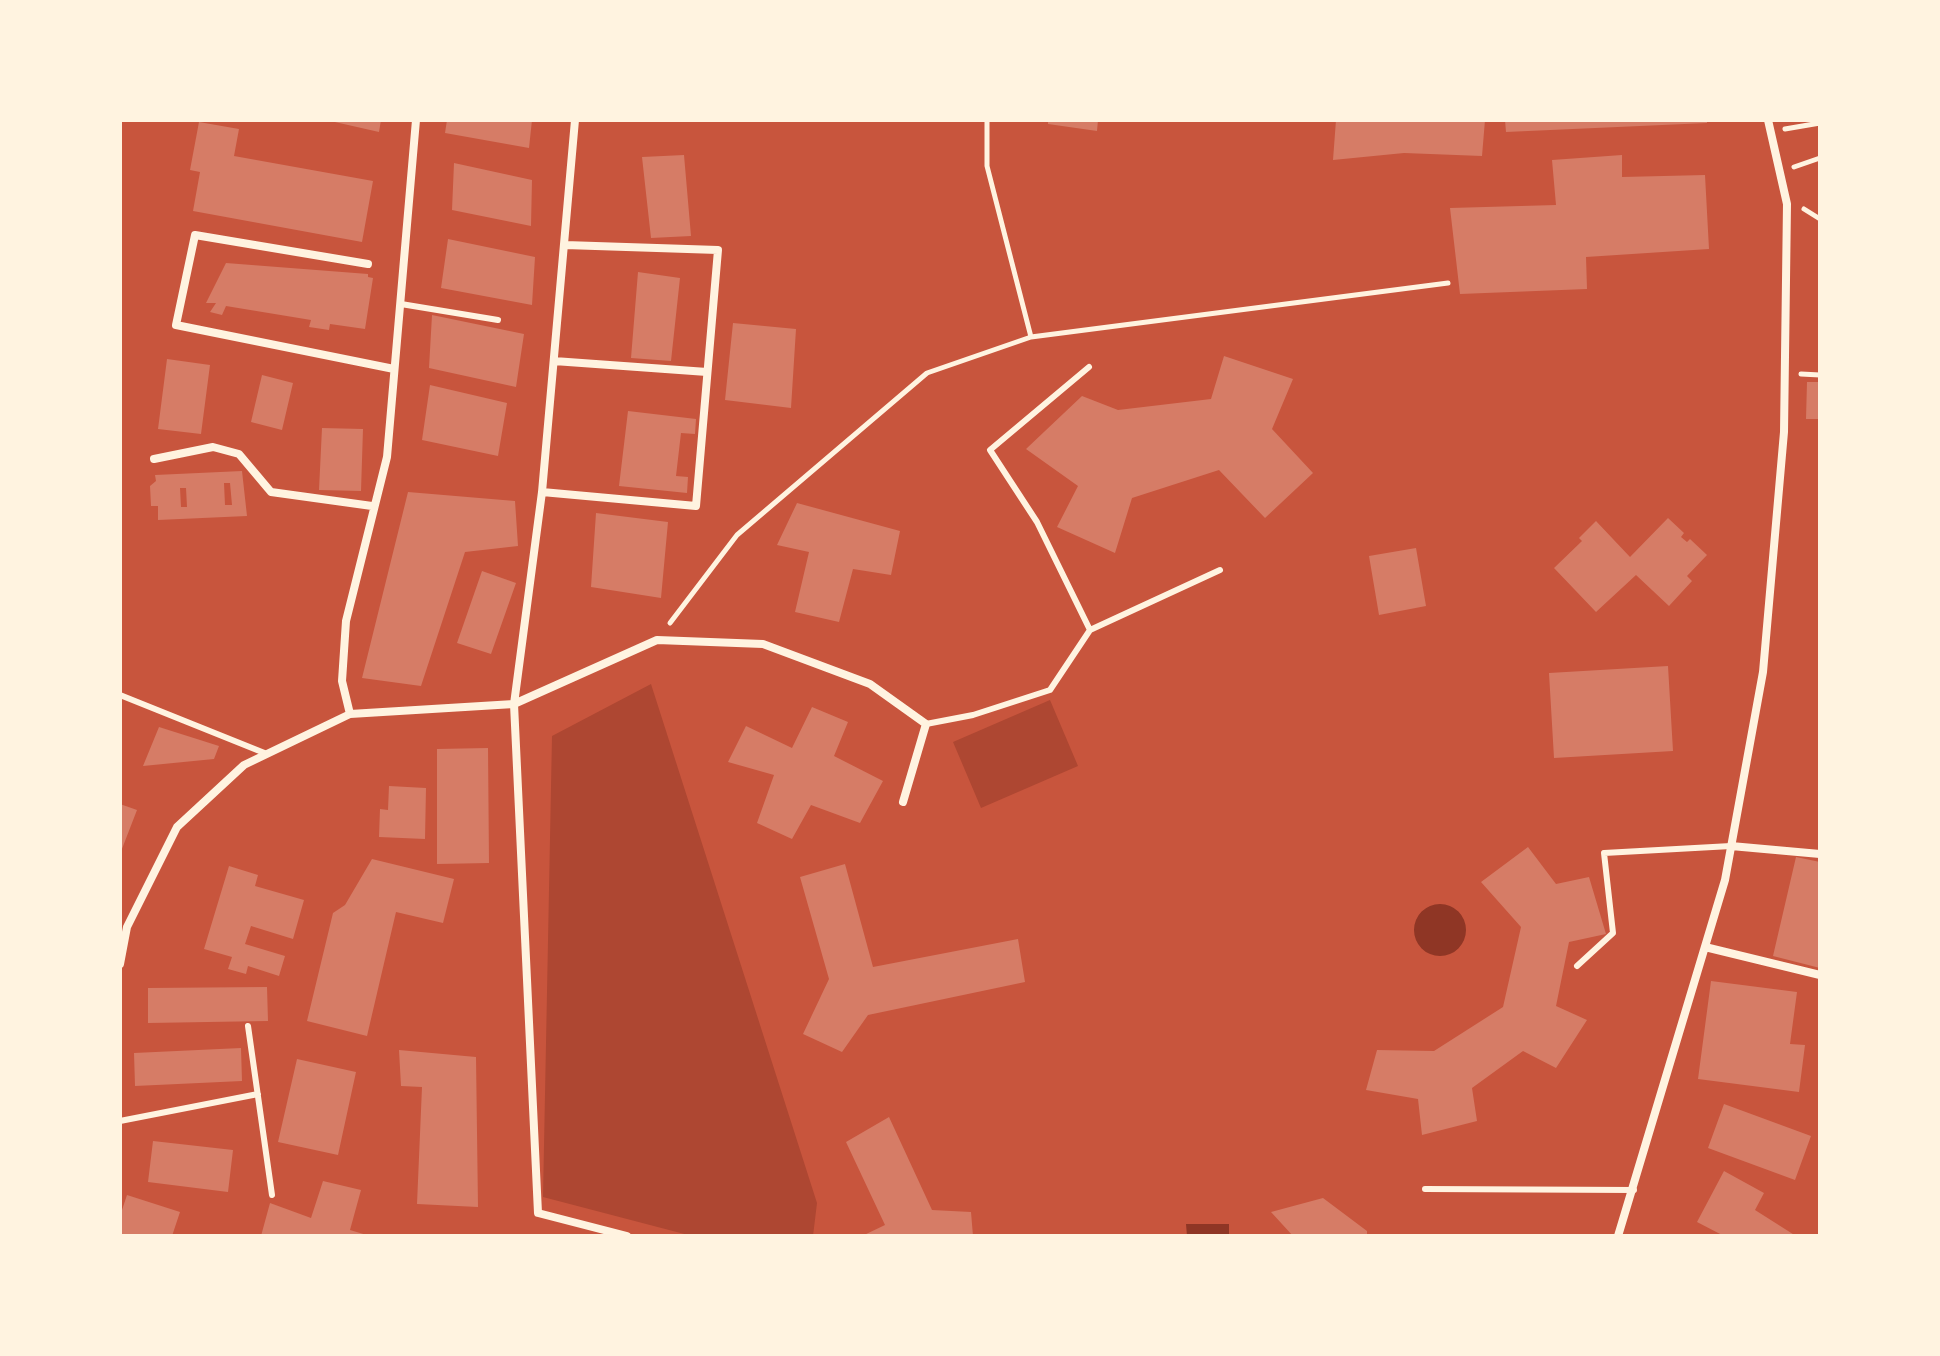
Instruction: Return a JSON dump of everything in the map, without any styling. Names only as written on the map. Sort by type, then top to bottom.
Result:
[{"type":"street","points":[[350,714],[342,681],[346,621],[372,506],[387,457],[416,120]]},
{"type":"street","points":[[575,120],[542,492],[514,704],[538,1213],[627,1236]]},
{"type":"street","points":[[1618,1236],[1705,947],[1731,846],[1763,672],[1780,502],[1787,204],[1782,171],[1768,120]]},
{"type":"street","points":[[368,264],[195,235],[176,325],[394,369]]},
{"type":"street","points":[[542,492],[696,506],[718,250],[565,245]]},
{"type":"street","points":[[554,361],[707,372]]},
{"type":"street","points":[[154,459],[213,447],[239,454],[271,492],[372,506]]},
{"type":"street","points":[[120,964],[127,927],[177,827],[244,765],[350,714],[514,704],[657,640],[763,644],[870,684],[926,724],[903,802]]},
{"type":"street","points":[[1731,846],[1820,854]]},
{"type":"street","points":[[1705,947],[1820,975]]},
{"type":"lane","points":[[401,304],[498,320]]},
{"type":"lane","points":[[1089,367],[990,450],[1037,522],[1090,630]]},
{"type":"lane","points":[[926,724],[973,715],[1050,690],[1090,630],[1220,570]]},
{"type":"lane","points":[[120,695],[267,754]]},
{"type":"lane","points":[[1577,966],[1613,933],[1604,853],[1731,846]]},
{"type":"lane","points":[[248,1026],[272,1195]]},
{"type":"lane","points":[[120,1121],[258,1094]]},
{"type":"lane","points":[[1425,1189],[1634,1190]]},
{"type":"path","points":[[987,120],[987,166],[1031,337]]},
{"type":"path","points":[[1770,132],[1820,123]]},
{"type":"path","points":[[1782,171],[1820,158]]},
{"type":"path","points":[[657,640],[737,535],[927,373],[1031,337],[1448,283]]},
{"type":"shaded area","points":[[651,684],[817,1203],[813,1236],[692,1236],[543,1197],[552,736]]},
{"type":"shaded area","points":[[1050,700],[1078,766],[981,808],[953,742]]},
{"type":"shaded area","points":[[1440,904],[1459,911],[1466,930],[1459,949],[1440,956],[1421,949],[1414,930],[1421,911]]},
{"type":"shaded area","points":[[1186,1224],[1229,1224],[1229,1236],[1187,1236]]},
{"type":"building","points":[[326,120],[381,120],[379,132]]},
{"type":"building","points":[[447,120],[532,120],[529,148],[445,133]]},
{"type":"building","points":[[1048,120],[1098,120],[1097,131],[1048,124]]},
{"type":"building","points":[[1336,120],[1485,120],[1482,156],[1404,153],[1333,160]]},
{"type":"building","points":[[1505,120],[1707,120],[1707,123],[1506,132]]},
{"type":"building","points":[[199,122],[239,129],[234,156],[373,181],[362,242],[193,211],[200,172],[190,170]]},
{"type":"building","points":[[684,155],[691,236],[651,238],[642,157]]},
{"type":"building","points":[[1622,155],[1622,177],[1705,175],[1709,249],[1586,257],[1587,289],[1460,294],[1450,208],[1556,205],[1552,160]]},
{"type":"building","points":[[454,163],[532,180],[531,226],[452,210]]},
{"type":"building","points":[[448,239],[535,257],[532,305],[441,288]]},
{"type":"building","points":[[226,263],[368,274],[373,278],[365,329],[330,324],[329,330],[309,327],[311,320],[226,306],[222,315],[210,312],[216,303],[206,303]]},
{"type":"building","points":[[638,272],[680,278],[671,361],[631,358]]},
{"type":"building","points":[[432,315],[524,334],[516,387],[429,368]]},
{"type":"building","points":[[733,323],[796,329],[791,408],[725,400]]},
{"type":"building","points":[[1224,356],[1293,379],[1272,429],[1313,473],[1265,518],[1219,470],[1132,498],[1115,553],[1057,527],[1078,486],[1026,449],[1082,396],[1118,410],[1211,399]]},
{"type":"building","points":[[167,359],[210,365],[201,434],[158,429]]},
{"type":"building","points":[[262,375],[293,383],[282,430],[251,422]]},
{"type":"building","points":[[1807,382],[1820,382],[1820,419],[1806,419]]},
{"type":"building","points":[[430,385],[507,403],[498,456],[422,440]]},
{"type":"building","points":[[628,411],[696,419],[695,434],[681,433],[676,476],[688,477],[687,493],[619,486]]},
{"type":"building","points":[[322,428],[363,429],[361,491],[319,490]]},
{"type":"building","points":[[242,471],[247,516],[158,520],[158,506],[151,506],[150,486],[156,481],[155,475]],"holes":[[[224,483],[230,483],[232,505],[225,505]],[[180,488],[186,488],[187,507],[181,507]]]},
{"type":"building","points":[[408,492],[515,501],[518,546],[465,552],[421,686],[362,678]]},
{"type":"building","points":[[797,503],[900,531],[891,575],[853,569],[839,622],[795,612],[809,552],[777,545]]},
{"type":"building","points":[[596,513],[668,522],[661,598],[591,587]]},
{"type":"building","points":[[1668,518],[1684,533],[1681,537],[1687,542],[1690,539],[1707,555],[1687,576],[1692,581],[1669,606],[1636,575],[1596,612],[1554,568],[1582,541],[1579,538],[1596,521],[1630,557]]},
{"type":"building","points":[[1416,548],[1426,606],[1379,615],[1369,556]]},
{"type":"building","points":[[482,571],[516,583],[491,654],[457,643]]},
{"type":"building","points":[[1668,666],[1673,751],[1554,758],[1549,673]]},
{"type":"building","points":[[812,707],[848,722],[834,756],[883,781],[860,823],[811,805],[792,839],[757,823],[774,775],[728,762],[746,726],[792,748]]},
{"type":"building","points":[[159,727],[219,746],[214,759],[143,766]]},
{"type":"building","points":[[488,748],[489,863],[437,864],[437,749]]},
{"type":"building","points":[[389,786],[426,788],[425,839],[379,837],[380,809],[388,810]]},
{"type":"building","points":[[120,804],[137,810],[120,854]]},
{"type":"building","points":[[1528,847],[1556,884],[1589,877],[1606,934],[1569,942],[1556,1006],[1587,1020],[1556,1068],[1523,1051],[1472,1088],[1477,1121],[1422,1135],[1418,1099],[1366,1090],[1377,1050],[1434,1051],[1503,1007],[1521,927],[1481,882]]},
{"type":"building","points":[[1796,857],[1820,862],[1820,968],[1773,956]]},
{"type":"building","points":[[372,859],[454,879],[443,923],[396,912],[367,1036],[307,1021],[333,913],[345,905]]},
{"type":"building","points":[[845,864],[873,967],[1018,939],[1025,982],[868,1015],[842,1052],[803,1034],[829,979],[800,877]]},
{"type":"building","points":[[229,866],[258,875],[255,886],[304,900],[293,939],[251,926],[245,944],[285,956],[279,976],[248,966],[246,974],[228,969],[232,957],[204,949]]},
{"type":"building","points":[[1711,981],[1797,992],[1790,1044],[1805,1045],[1799,1092],[1698,1079]]},
{"type":"building","points":[[267,987],[268,1021],[148,1023],[148,988]]},
{"type":"building","points":[[241,1048],[242,1081],[135,1086],[134,1053]]},
{"type":"building","points":[[399,1050],[476,1057],[478,1207],[417,1204],[422,1087],[401,1086]]},
{"type":"building","points":[[297,1059],[356,1072],[338,1155],[278,1142]]},
{"type":"building","points":[[1724,1104],[1811,1136],[1795,1180],[1708,1148]]},
{"type":"building","points":[[889,1117],[932,1210],[971,1212],[973,1236],[862,1236],[885,1225],[846,1142]]},
{"type":"building","points":[[153,1141],[233,1150],[228,1192],[148,1182]]},
{"type":"building","points":[[1724,1171],[1764,1193],[1755,1210],[1796,1236],[1724,1236],[1697,1222]]},
{"type":"building","points":[[323,1181],[361,1190],[350,1230],[370,1236],[261,1236],[270,1203],[311,1218]]},
{"type":"building","points":[[127,1195],[180,1212],[172,1236],[120,1236],[120,1216]]},
{"type":"building","points":[[1323,1198],[1367,1231],[1367,1236],[1293,1236],[1271,1212]]}]
